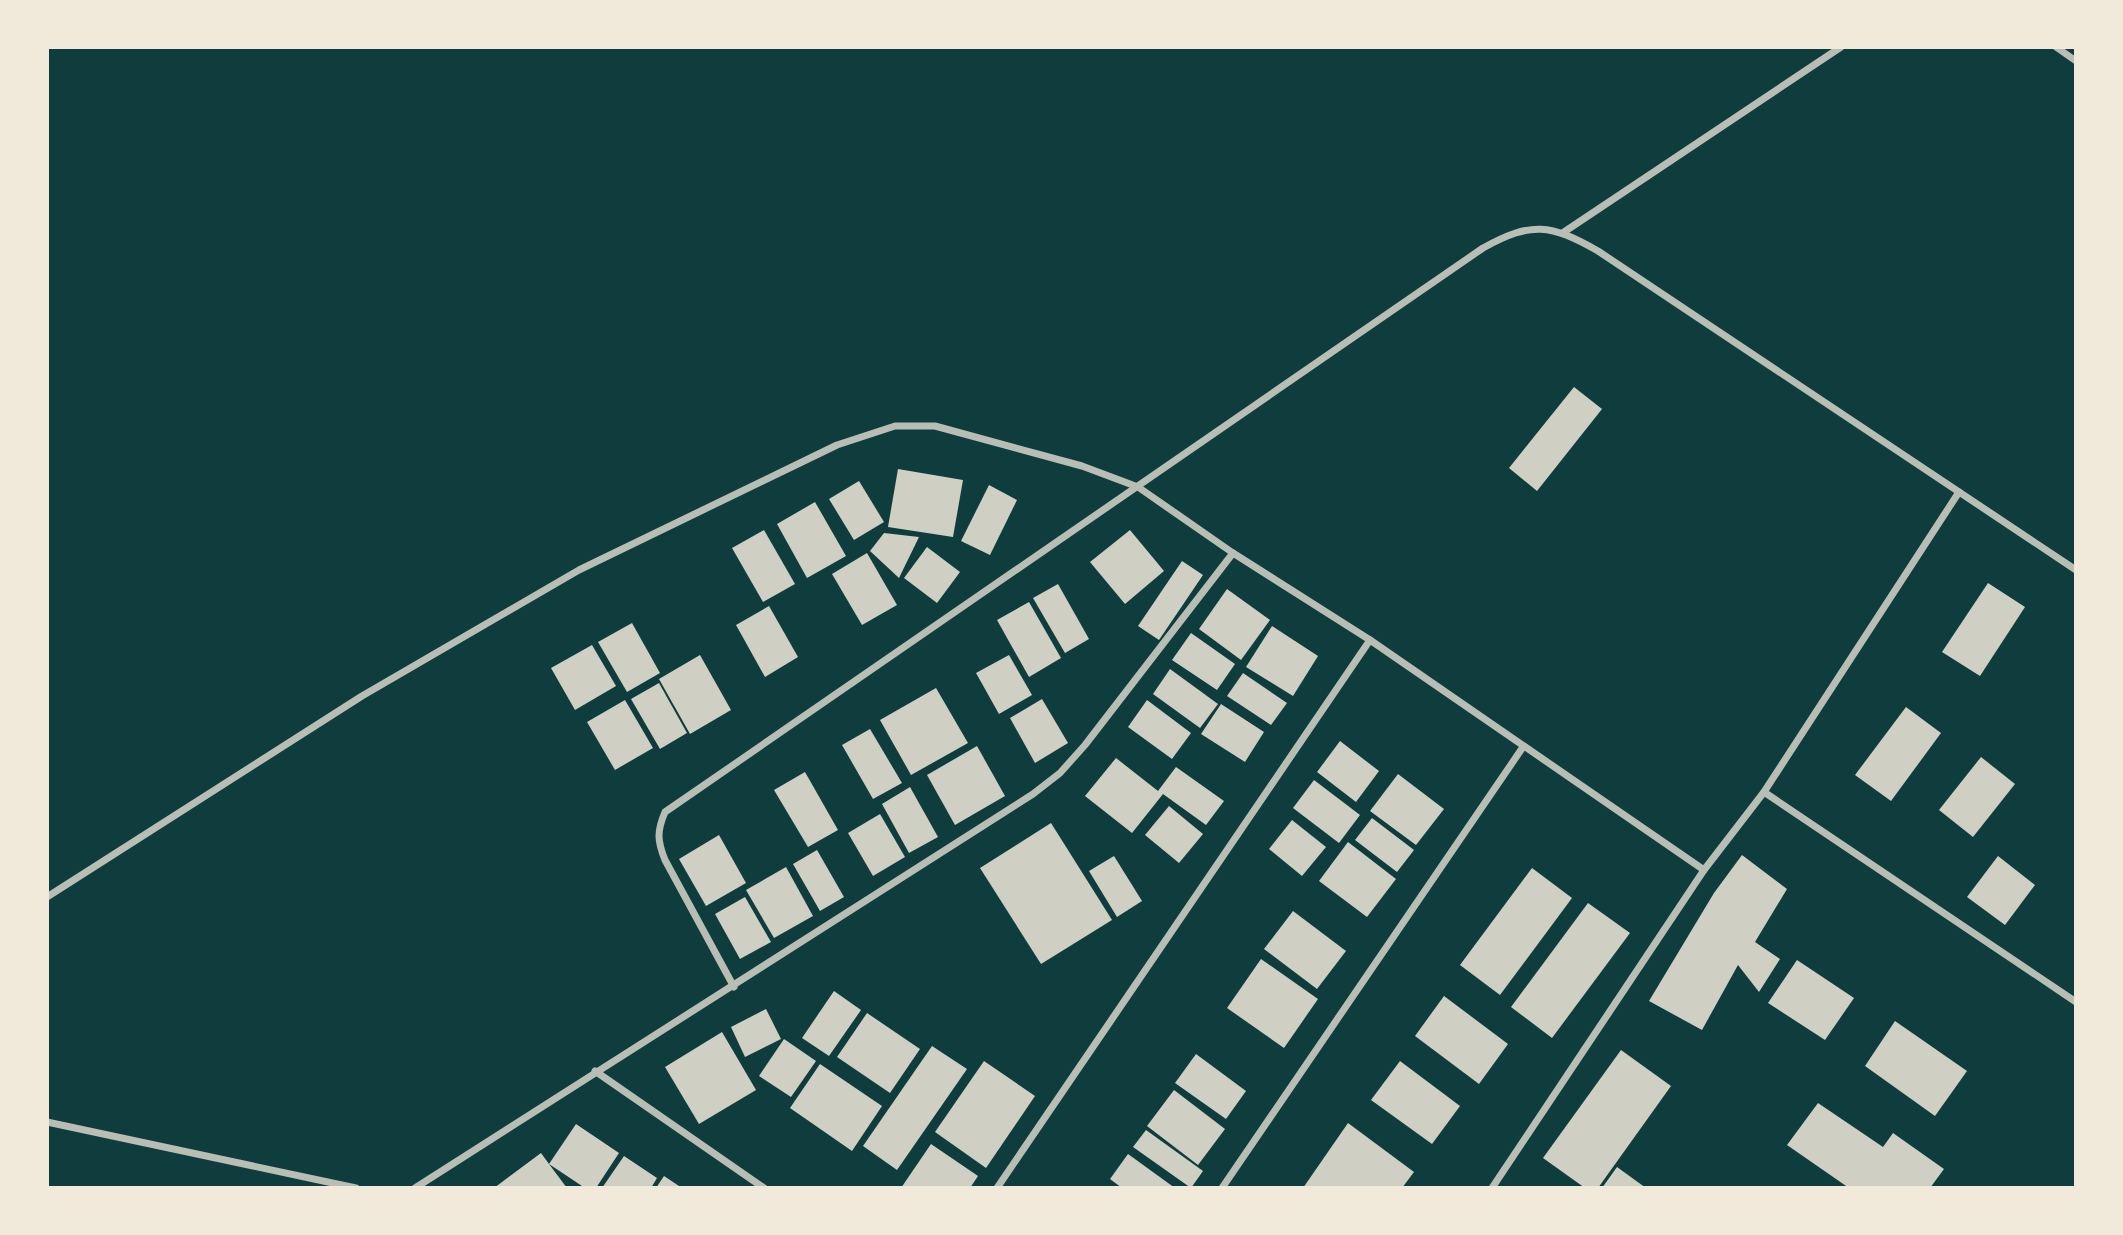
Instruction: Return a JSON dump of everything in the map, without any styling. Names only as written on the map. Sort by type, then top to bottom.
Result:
[{"type":"street","points":[[1564,232],[1841,47]]},
{"type":"street","points":[[2056,47],[2076,61]]},
{"type":"street","points":[[734,986],[664,860],[658,842],[658,829],[665,812],[1483,248],[1508,234],[1537,228],[1564,232],[2076,570]]},
{"type":"street","points":[[47,897],[362,696],[579,570],[860,436],[895,426],[934,426],[1083,466],[1138,487],[1233,553],[1370,640],[1704,870]]},
{"type":"street","points":[[1492,1188],[1704,870],[1764,792],[1959,492]]},
{"type":"street","points":[[415,1188],[1034,794],[1060,773],[1233,553]]},
{"type":"street","points":[[997,1188],[1370,640]]},
{"type":"street","points":[[1222,1188],[1523,747]]},
{"type":"street","points":[[1764,792],[2076,1002]]},
{"type":"street","points":[[596,1071],[764,1188]]},
{"type":"street","points":[[47,1122],[356,1188]]},
{"type":"building","points":[[1574,387],[1602,409],[1537,491],[1509,468]]},
{"type":"building","points":[[898,469],[963,480],[953,537],[888,527]]},
{"type":"building","points":[[859,481],[884,522],[854,540],[829,499]]},
{"type":"building","points":[[989,485],[1017,500],[990,555],[961,541]]},
{"type":"building","points":[[815,502],[846,556],[807,578],[777,524]]},
{"type":"building","points":[[764,530],[795,584],[763,602],[732,548]]},
{"type":"building","points":[[1130,530],[1164,571],[1125,604],[1090,562]]},
{"type":"building","points":[[884,533],[919,537],[899,578],[870,551]]},
{"type":"building","points":[[927,547],[960,572],[937,603],[904,578]]},
{"type":"building","points":[[867,553],[897,605],[862,625],[832,574]]},
{"type":"building","points":[[1182,561],[1203,575],[1159,640],[1138,626]]},
{"type":"building","points":[[1988,583],[2025,607],[1980,676],[1942,652]]},
{"type":"building","points":[[1058,584],[1089,639],[1065,653],[1033,598]]},
{"type":"building","points":[[1227,589],[1270,620],[1241,660],[1199,629]]},
{"type":"building","points":[[1029,602],[1061,658],[1029,677],[997,620]]},
{"type":"building","points":[[769,606],[798,657],[765,677],[736,625]]},
{"type":"building","points":[[632,623],[660,673],[627,692],[598,642]]},
{"type":"building","points":[[1272,626],[1318,656],[1293,696],[1246,667]]},
{"type":"building","points":[[1191,633],[1235,664],[1217,690],[1172,660]]},
{"type":"building","points":[[592,645],[616,686],[575,710],[551,668]]},
{"type":"building","points":[[700,655],[731,710],[690,734],[659,679]]},
{"type":"building","points":[[1009,655],[1032,695],[999,714],[976,673]]},
{"type":"building","points":[[1170,669],[1218,704],[1200,728],[1153,694]]},
{"type":"building","points":[[1243,673],[1287,703],[1271,725],[1227,696]]},
{"type":"building","points":[[659,683],[687,733],[660,749],[631,699]]},
{"type":"building","points":[[936,688],[968,743],[911,775],[880,720]]},
{"type":"building","points":[[1042,699],[1068,743],[1035,763],[1010,718]]},
{"type":"building","points":[[625,700],[653,748],[615,770],[587,722]]},
{"type":"building","points":[[1147,700],[1191,733],[1172,759],[1128,727]]},
{"type":"building","points":[[1221,704],[1264,732],[1245,762],[1201,734]]},
{"type":"building","points":[[1906,707],[1941,733],[1891,801],[1855,775]]},
{"type":"building","points":[[870,729],[902,783],[873,799],[842,745]]},
{"type":"building","points":[[1340,741],[1379,771],[1356,802],[1317,772]]},
{"type":"building","points":[[977,746],[1005,796],[955,825],[927,775]]},
{"type":"building","points":[[1981,757],[2015,784],[1973,837],[1939,810]]},
{"type":"building","points":[[1116,758],[1158,791],[1176,767],[1224,801],[1206,825],[1163,794],[1132,833],[1085,796]]},
{"type":"building","points":[[805,772],[838,830],[808,847],[774,790]]},
{"type":"building","points":[[1398,774],[1444,809],[1416,845],[1370,811]]},
{"type":"building","points":[[1314,780],[1360,815],[1339,843],[1293,808]]},
{"type":"building","points":[[910,787],[938,837],[909,853],[882,804]]},
{"type":"building","points":[[1169,806],[1203,834],[1179,863],[1145,835]]},
{"type":"building","points":[[880,814],[905,857],[873,876],[848,833]]},
{"type":"building","points":[[1372,818],[1414,850],[1397,872],[1355,840]]},
{"type":"building","points":[[1292,820],[1326,847],[1302,876],[1269,849]]},
{"type":"building","points":[[1051,823],[1112,920],[1041,964],[980,868]]},
{"type":"building","points":[[719,835],[746,883],[706,906],[679,859]]},
{"type":"building","points":[[1348,842],[1396,879],[1367,917],[1319,881]]},
{"type":"building","points":[[817,850],[844,897],[820,911],[793,864]]},
{"type":"building","points":[[1742,855],[1787,889],[1755,942],[1780,959],[1759,992],[1738,965],[1702,1030],[1649,1001],[1714,893]]},
{"type":"building","points":[[1114,856],[1142,901],[1117,917],[1089,871]]},
{"type":"building","points":[[1998,856],[2035,885],[2005,925],[1967,897]]},
{"type":"building","points":[[786,867],[813,916],[774,938],[746,890]]},
{"type":"building","points":[[1532,868],[1572,898],[1500,995],[1460,965]]},
{"type":"building","points":[[745,897],[771,942],[740,959],[715,914]]},
{"type":"building","points":[[1588,903],[1630,933],[1552,1038],[1511,1007]]},
{"type":"building","points":[[1293,911],[1346,951],[1317,989],[1264,949]]},
{"type":"building","points":[[1261,959],[1318,999],[1284,1048],[1227,1008]]},
{"type":"building","points":[[1797,960],[1854,998],[1825,1040],[1768,1003]]},
{"type":"building","points":[[834,991],[861,1010],[829,1056],[802,1038]]},
{"type":"building","points":[[1444,996],[1508,1044],[1479,1084],[1415,1036]]},
{"type":"building","points":[[766,1009],[781,1039],[745,1057],[731,1027]]},
{"type":"building","points":[[867,1013],[920,1049],[890,1093],[837,1057]]},
{"type":"building","points":[[1895,1021],[1967,1071],[1935,1116],[1865,1066]]},
{"type":"building","points":[[722,1032],[756,1090],[699,1124],[665,1067]]},
{"type":"building","points":[[784,1039],[816,1061],[791,1097],[759,1076]]},
{"type":"building","points":[[932,1046],[967,1069],[897,1170],[863,1146]]},
{"type":"building","points":[[1621,1050],[1671,1086],[1598,1188],[1585,1188],[1543,1158]]},
{"type":"building","points":[[1196,1054],[1246,1091],[1226,1119],[1175,1083]]},
{"type":"building","points":[[984,1061],[1035,1096],[986,1168],[935,1132]]},
{"type":"building","points":[[1400,1061],[1460,1106],[1432,1144],[1371,1100]]},
{"type":"building","points":[[820,1064],[882,1106],[852,1151],[790,1108]]},
{"type":"building","points":[[1174,1090],[1225,1129],[1198,1165],[1147,1126]]},
{"type":"building","points":[[1818,1103],[1883,1147],[1893,1133],[1944,1169],[1930,1188],[1849,1188],[1787,1145]]},
{"type":"building","points":[[1348,1123],[1414,1172],[1402,1188],[1303,1188]]},
{"type":"building","points":[[576,1124],[619,1153],[596,1188],[585,1188],[549,1164]]},
{"type":"building","points":[[1146,1130],[1203,1171],[1191,1188],[1133,1147]]},
{"type":"building","points":[[931,1144],[978,1176],[970,1188],[901,1188]]},
{"type":"building","points":[[541,1153],[567,1188],[494,1188]]},
{"type":"building","points":[[1128,1154],[1175,1188],[1122,1188],[1110,1179]]},
{"type":"building","points":[[624,1156],[657,1178],[651,1188],[602,1188]]},
{"type":"building","points":[[1617,1167],[1646,1188],[1602,1188]]},
{"type":"building","points":[[664,1176],[682,1188],[656,1188]]}]
